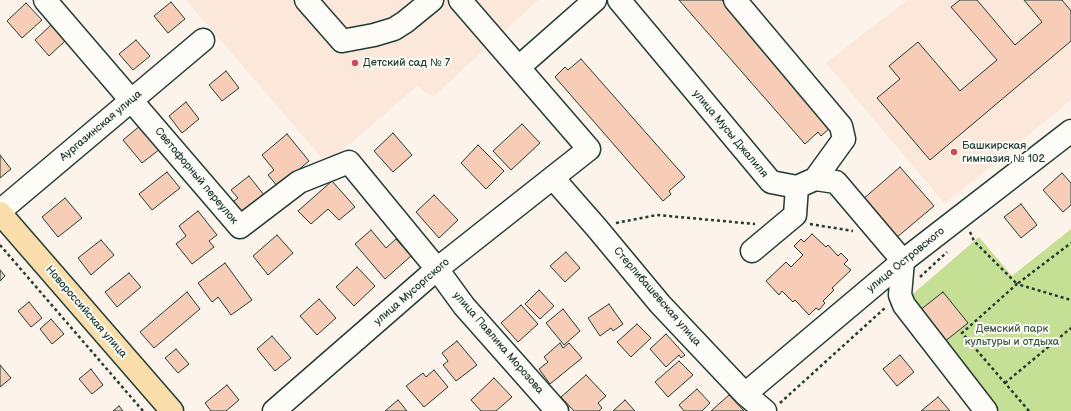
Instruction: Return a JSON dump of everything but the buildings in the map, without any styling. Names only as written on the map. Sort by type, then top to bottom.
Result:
[{"type":"main road","name":"Новороссийская улица","points":[[0,212],[172,411]]},
{"type":"street","points":[[45,0],[132,100]]},
{"type":"street","points":[[306,0],[342,41],[374,35],[394,29],[432,0]]},
{"type":"street","points":[[460,0],[519,67],[595,0]]},
{"type":"street","name":"улица Мусы Джалиля","points":[[619,0],[771,182],[836,182],[904,261]]},
{"type":"street","points":[[746,4],[841,126],[844,139],[806,183],[794,215],[752,251]]},
{"type":"street","name":"Аургазинская улица","points":[[0,212],[203,40]]},
{"type":"street","name":"улица Мусоргского","points":[[274,411],[437,269],[589,149],[519,67]]},
{"type":"street","name":"Светофорный переулок","points":[[132,100],[240,227],[299,182],[349,162]]},
{"type":"street","name":"улица Островского","points":[[745,394],[904,261],[1071,131]]},
{"type":"street","name":"улица Павлика Морозова","points":[[349,162],[437,269],[464,306],[557,411]]},
{"type":"street","name":"Стерлибашевская улица","points":[[553,178],[596,226],[660,304],[745,394],[765,411]]},
{"type":"street","points":[[904,261],[900,295],[904,305],[986,411]]},
{"type":"path","points":[[596,226],[657,215],[753,225],[795,222],[881,235]]},
{"type":"path","points":[[970,232],[974,241],[1017,284],[1071,300]]},
{"type":"path","points":[[1029,411],[962,333],[1017,284],[1071,243]]},
{"type":"path","points":[[0,245],[143,411]]},
{"type":"path","points":[[1005,383],[1071,328]]},
{"type":"shaded area","name":"Детский сад № 7","points":[[186,0],[538,0],[433,97],[417,86],[327,164]]},
{"type":"shaded area","name":"Башкирская гимназия № 102","points":[[907,0],[1071,0],[1071,100],[945,204],[826,63]]},
{"type":"green space","name":"Демский парк культуры и отдыха","points":[[1071,229],[1071,411],[999,411],[907,299],[979,237],[1012,276]]},
{"type":"place","name":"Детский сад № 7","points":[[355,63]]},
{"type":"place","name":"Башкирская гимназия № 102","points":[[954,152]]}]
